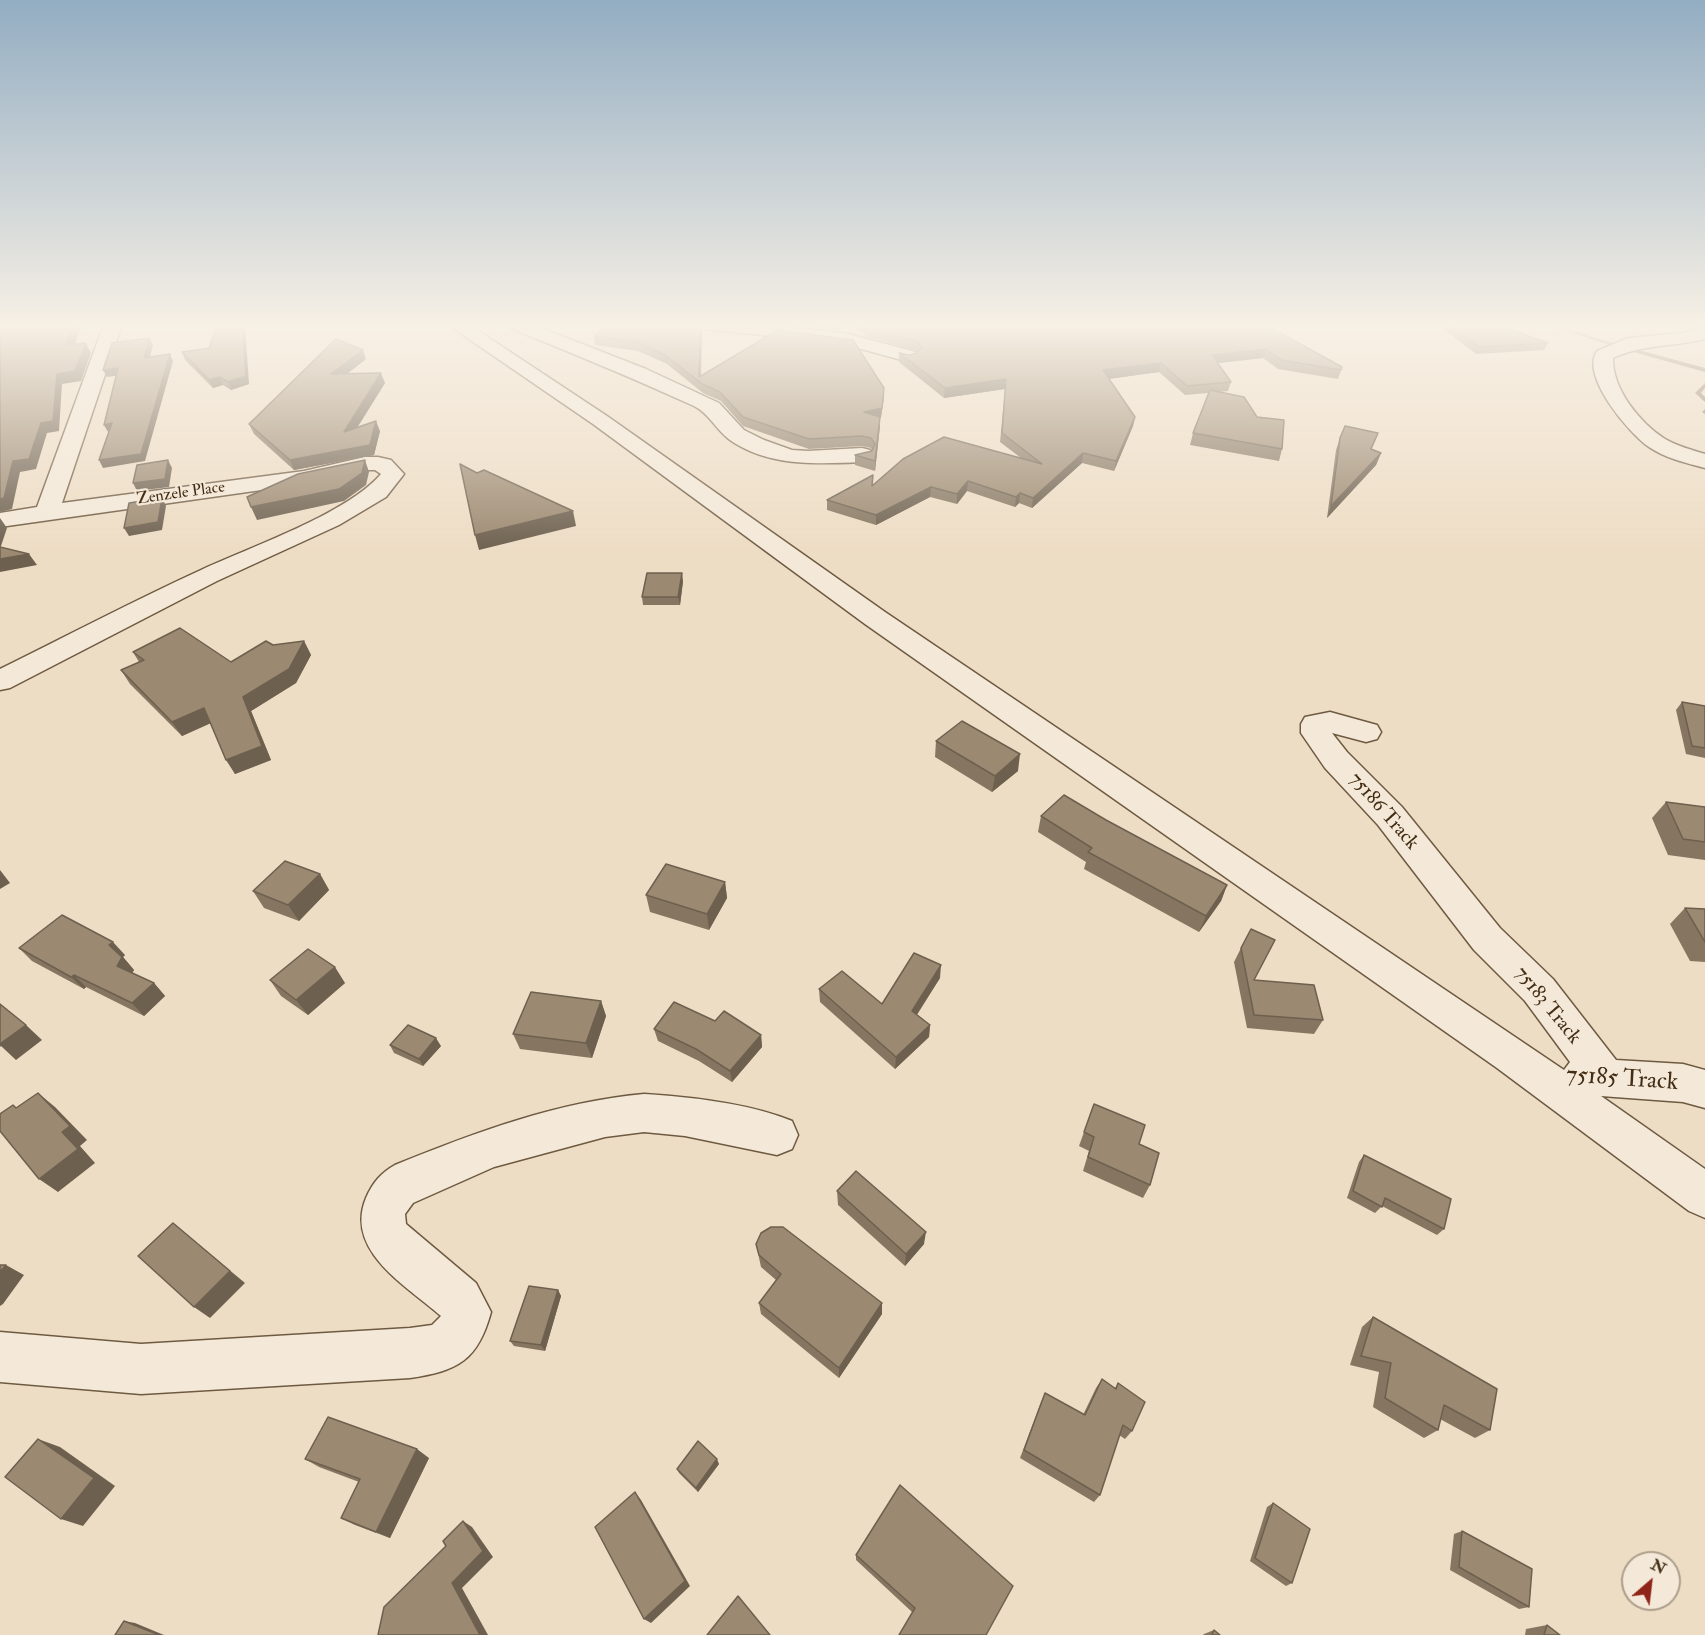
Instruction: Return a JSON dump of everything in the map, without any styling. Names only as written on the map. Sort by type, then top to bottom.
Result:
[{"type":"street","points":[[47,513],[86,400]]},
{"type":"street","points":[[570,400],[875,618],[1538,1075],[1705,1196]]},
{"type":"street","points":[[698,400],[712,407],[736,435],[756,445],[789,456],[808,458],[862,455]]},
{"type":"street","points":[[1618,400],[1639,428],[1655,442],[1705,461]]},
{"type":"street","name":"Zenzele Place","points":[[0,520],[314,476],[378,463],[388,467],[393,474],[378,492],[331,520],[208,576],[0,681]]},
{"type":"street","name":"75186 Track","points":[[1366,732],[1329,722],[1316,724],[1316,733],[1336,760],[1390,816],[1487,939]]},
{"type":"street","name":"75183 Track","points":[[1487,939],[1539,990],[1604,1076]]},
{"type":"street","name":"75185 Track","points":[[1538,1075],[1604,1076],[1683,1083],[1705,1089]]},
{"type":"street","points":[[0,1357],[141,1369],[410,1353],[442,1348],[464,1324],[467,1312],[459,1300],[386,1236],[382,1217],[386,1204],[398,1188],[411,1180],[492,1147],[605,1117],[644,1113],[685,1116],[777,1134]]},
{"type":"building","points":[[0,400],[55,400],[53,421],[41,423],[29,459],[13,461],[4,498],[0,499]]},
{"type":"building","points":[[110,400],[157,400],[141,454],[99,460],[112,423],[104,425]]},
{"type":"building","points":[[273,400],[364,400],[344,432],[376,421],[370,445],[290,460],[249,424]]},
{"type":"building","points":[[728,400],[883,400],[882,408],[864,412],[880,417],[875,461],[855,455],[872,451],[875,444],[871,438],[862,436],[809,439],[743,417]]},
{"type":"building","points":[[1004,400],[1124,400],[1135,417],[1116,461],[1083,453],[1033,498],[1020,493],[1016,497],[968,481],[957,494],[931,487],[876,515],[827,500],[873,475],[872,486],[903,459],[944,437],[1042,464],[1002,433]]},
{"type":"building","points":[[1206,400],[1246,400],[1257,417],[1284,420],[1282,449],[1193,433]]},
{"type":"building","points":[[1345,426],[1378,433],[1371,449],[1381,453],[1331,506],[1340,438]]},
{"type":"building","points":[[168,460],[165,479],[133,483],[137,465]]},
{"type":"building","points":[[365,460],[362,473],[339,489],[251,507],[247,497],[298,474]]},
{"type":"building","points":[[460,464],[477,473],[484,470],[573,511],[475,535]]},
{"type":"building","points":[[162,498],[158,522],[124,528],[129,503]]},
{"type":"building","points":[[0,547],[29,554],[0,559]]},
{"type":"building","points":[[647,573],[682,573],[678,597],[642,597]]},
{"type":"building","points":[[180,628],[231,662],[266,641],[273,645],[304,641],[289,669],[243,697],[262,746],[226,760],[204,708],[172,722],[121,670],[144,660],[133,652]]},
{"type":"building","points":[[1682,702],[1705,706],[1705,748],[1692,746]]},
{"type":"building","points":[[962,721],[1020,754],[995,776],[936,741]]},
{"type":"building","points":[[1064,795],[1227,885],[1206,916],[1088,852],[1092,848],[1041,816]]},
{"type":"building","points":[[1666,802],[1705,807],[1705,842],[1683,839]]},
{"type":"building","points":[[285,861],[320,874],[288,905],[253,891]]},
{"type":"building","points":[[666,864],[725,882],[707,914],[646,895]]},
{"type":"building","points":[[1685,908],[1705,909],[1705,942]]},
{"type":"building","points":[[62,915],[113,942],[109,945],[122,957],[117,966],[154,983],[132,1003],[74,975],[71,977],[19,948]]},
{"type":"building","points":[[1251,929],[1275,940],[1254,980],[1314,985],[1323,1020],[1254,1015],[1241,948]]},
{"type":"building","points":[[308,949],[335,967],[296,1000],[270,980]]},
{"type":"building","points":[[914,953],[941,965],[912,1011],[930,1025],[896,1057],[819,989],[842,971],[882,1004]]},
{"type":"building","points":[[531,992],[601,1001],[586,1043],[513,1034]]},
{"type":"building","points":[[674,1002],[715,1021],[724,1011],[761,1035],[730,1071],[696,1049],[654,1029]]},
{"type":"building","points":[[0,1004],[26,1025],[0,1044]]},
{"type":"building","points":[[408,1025],[436,1038],[419,1059],[390,1045]]},
{"type":"building","points":[[38,1093],[70,1126],[62,1132],[78,1149],[39,1179],[0,1131],[0,1114],[13,1105],[16,1108]]},
{"type":"building","points":[[1094,1104],[1145,1125],[1139,1144],[1159,1153],[1150,1185],[1088,1157],[1094,1137],[1084,1132]]},
{"type":"building","points":[[1364,1155],[1451,1199],[1444,1229],[1385,1198],[1382,1207],[1353,1191]]},
{"type":"building","points":[[856,1171],[926,1232],[906,1254],[837,1191]]},
{"type":"building","points":[[173,1223],[230,1271],[194,1307],[138,1256]]},
{"type":"building","points":[[771,1227],[783,1227],[882,1303],[839,1368],[759,1303],[781,1274],[759,1255],[756,1244],[761,1233]]},
{"type":"building","points":[[529,1286],[558,1290],[541,1345],[510,1341]]},
{"type":"building","points":[[1373,1317],[1497,1389],[1490,1430],[1444,1405],[1438,1430],[1385,1398],[1391,1363],[1361,1356]]},
{"type":"building","points":[[1102,1379],[1116,1389],[1118,1383],[1145,1402],[1132,1431],[1123,1425],[1100,1495],[1024,1450],[1045,1393],[1085,1415]]},
{"type":"building","points":[[328,1417],[417,1449],[376,1532],[341,1518],[360,1479],[305,1459]]},
{"type":"building","points":[[38,1439],[94,1478],[61,1519],[5,1477]]},
{"type":"building","points":[[698,1441],[717,1459],[696,1488],[677,1469]]},
{"type":"building","points":[[900,1485],[1013,1586],[986,1635],[899,1635],[915,1608],[856,1555]]},
{"type":"building","points":[[635,1492],[685,1581],[644,1619],[595,1527]]},
{"type":"building","points":[[1273,1503],[1310,1529],[1292,1583],[1255,1558]]},
{"type":"building","points":[[463,1521],[483,1551],[452,1583],[480,1635],[378,1635],[384,1607],[446,1546],[443,1541]]},
{"type":"building","points":[[1462,1531],[1532,1569],[1529,1607],[1459,1567]]},
{"type":"building","points":[[738,1596],[770,1635],[707,1635]]},
{"type":"building","points":[[124,1621],[159,1635],[115,1635]]},
{"type":"building","points":[[1547,1625],[1560,1635],[1544,1635]]}]
